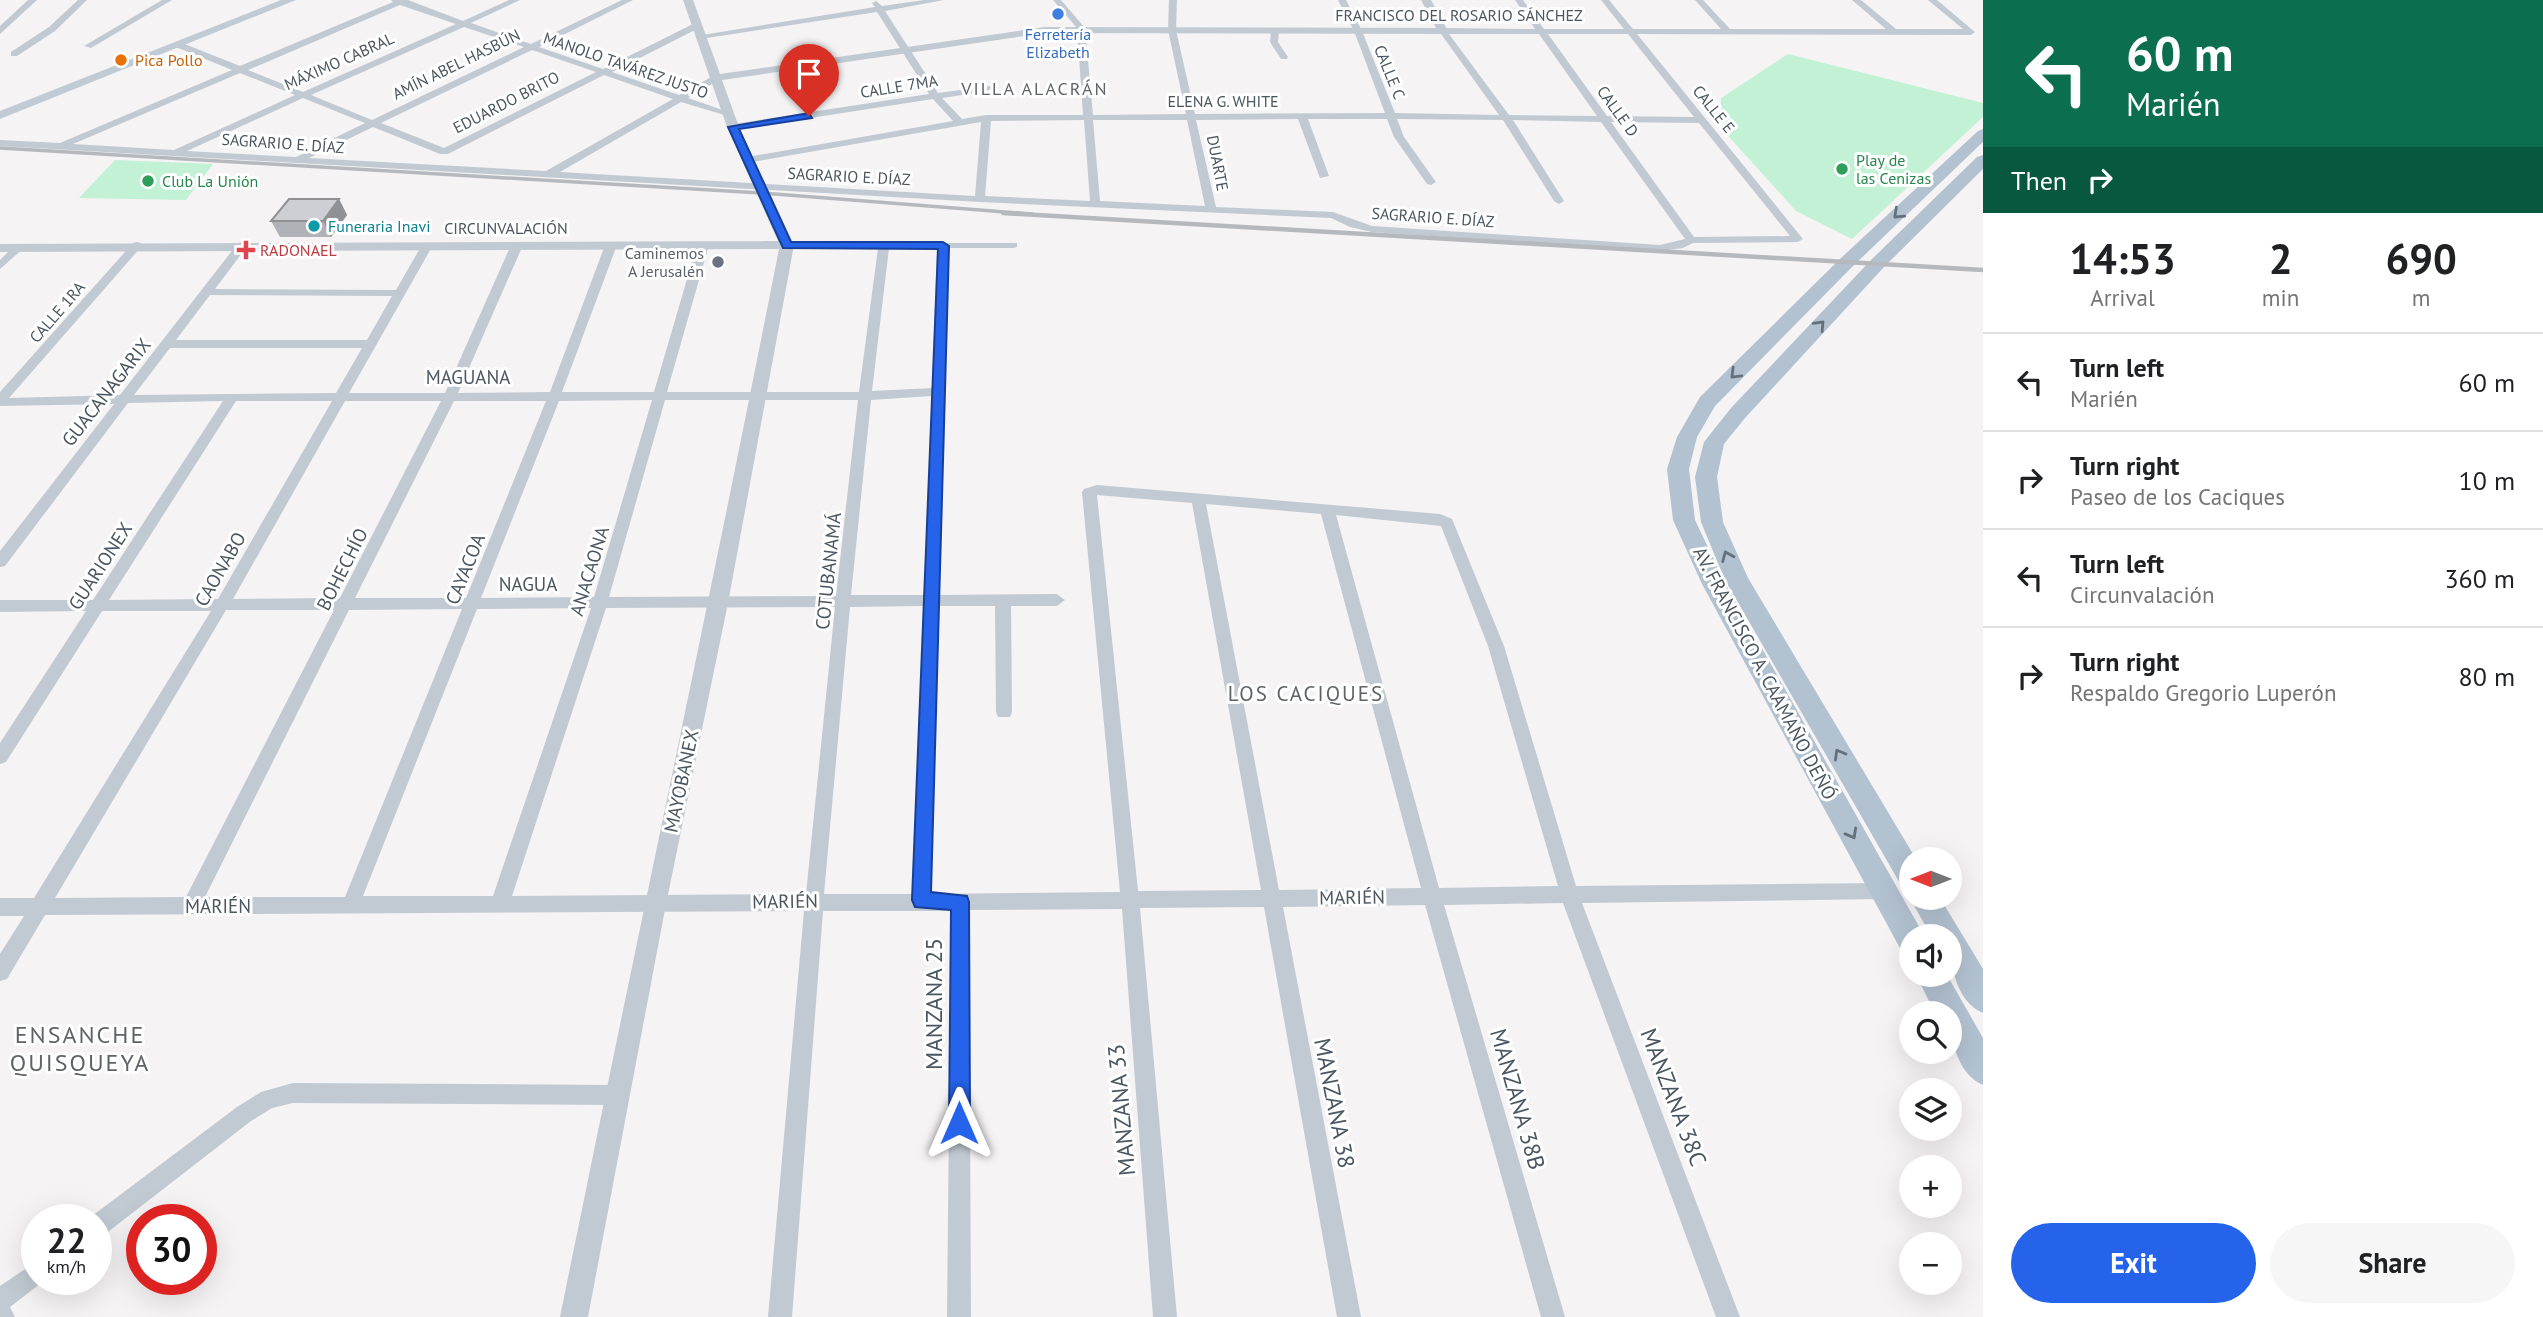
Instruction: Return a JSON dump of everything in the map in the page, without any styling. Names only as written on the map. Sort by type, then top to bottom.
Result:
[{"type":"main road","points":[[0,115],[290,0]]},
{"type":"main road","name":"AV. FRANCISCO A. CAAMAÑO DEÑÓ","points":[[1902,924],[1714,584],[1684,520],[1678,470],[1686,437],[1707,402],[1847,261],[1983,134]]},
{"type":"main road","name":"AV. FRANCISCO A. CAAMAÑO DEÑÓ","points":[[1899,856],[1737,580],[1712,522],[1706,477],[1714,442],[1738,413],[1878,263],[1983,160]]},
{"type":"main road","points":[[1962,962],[1983,998]]},
{"type":"main road","points":[[1938,987],[1983,1069]]},
{"type":"street","points":[[0,31],[33,0]]},
{"type":"street","points":[[14,54],[52,29],[83,0]]},
{"type":"street","points":[[88,46],[168,0]]},
{"type":"street","name":"MÁXIMO CABRAL","points":[[176,152],[516,0]]},
{"type":"street","name":"AMÍN ABEL HASBÚN","points":[[297,159],[629,0]]},
{"type":"street","points":[[688,0],[731,121],[758,186],[787,245]]},
{"type":"street","name":"EDUARDO BRITO","points":[[370,122],[444,152],[600,72],[698,31],[877,4],[940,0]]},
{"type":"street","points":[[1057,0],[1081,28],[1095,202]]},
{"type":"street","name":"DUARTE","points":[[1173,0],[1172,30],[1194,117],[1211,209]]},
{"type":"street","name":"CALLE C","points":[[1342,0],[1358,31],[1399,137],[1431,182]]},
{"type":"street","points":[[1426,0],[1443,31],[1506,117],[1559,201]]},
{"type":"street","name":"CALLE D","points":[[1519,0],[1691,240]]},
{"type":"street","name":"CALLE E","points":[[1605,0],[1798,239]]},
{"type":"street","points":[[1699,0],[1728,32]]},
{"type":"street","points":[[1856,0],[1894,32]]},
{"type":"street","name":"FRANCISCO DEL ROSARIO SÁNCHEZ","points":[[547,175],[716,78],[904,49],[1081,28],[1971,32],[1932,0]]},
{"type":"street","points":[[60,146],[400,1]]},
{"type":"street","name":"MANOLO TAVÁREZ JUSTO","points":[[400,1],[680,100],[731,121]]},
{"type":"street","points":[[877,4],[935,96],[958,121]]},
{"type":"street","points":[[1275,30],[1275,42],[1284,57]]},
{"type":"street","points":[[179,45],[370,122]]},
{"type":"street","name":"CALLE 7MA","points":[[731,121],[987,88]]},
{"type":"street","points":[[1302,117],[1324,176]]},
{"type":"street","name":"ELENA G. WHITE","points":[[747,160],[986,118],[1506,117],[1703,120]]},
{"type":"street","points":[[980,199],[986,118]]},
{"type":"street","name":"SAGRARIO E. DÍAZ","points":[[0,143],[980,199],[1095,202],[1333,215],[1353,225],[1371,229],[1660,248],[1683,245],[1691,240],[1798,239]]},
{"type":"street","name":"CIRCUNVALACIÓN","points":[[0,248],[242,245],[1013,245]]},
{"type":"street","name":"GUACANAGARIX","points":[[0,562],[242,245]]},
{"type":"street","name":"CAONABO","points":[[0,972],[223,603],[426,245]]},
{"type":"street","name":"BOHECHÍO","points":[[191,906],[450,396],[517,245]]},
{"type":"street","name":"CAYACOA","points":[[350,906],[555,396],[611,245]]},
{"type":"street","name":"ANACAONA","points":[[500,904],[600,603],[703,245]]},
{"type":"street","name":"MAYOBANEX","points":[[574,1317],[655,904],[760,397],[787,245]]},
{"type":"street","name":"COTUBANAMÁ","points":[[780,1317],[814,901],[864,396],[884,245]]},
{"type":"street","name":"CALLE 1RA","points":[[0,401],[137,246]]},
{"type":"street","points":[[922,900],[936,393],[943,246]]},
{"type":"street","points":[[0,266],[18,248]]},
{"type":"street","points":[[207,292],[399,293]]},
{"type":"street","points":[[168,344],[371,344]]},
{"type":"street","name":"MAGUANA","points":[[0,401],[232,397],[760,397],[936,393]]},
{"type":"street","name":"GUARIONEX","points":[[0,757],[232,397]]},
{"type":"street","name":"MANZANA 33","points":[[1165,1317],[1130,898],[1089,492],[1097,490],[1198,498]]},
{"type":"street","points":[[1198,498],[1327,509]]},
{"type":"street","name":"MANZANA 38","points":[[1198,498],[1349,1317]]},
{"type":"street","name":"MANZANA 38C","points":[[1327,509],[1440,519],[1447,523],[1496,646],[1570,896],[1728,1317]]},
{"type":"street","name":"MANZANA 38B","points":[[1327,509],[1432,896],[1553,1317]]},
{"type":"street","name":"NAGUA","points":[[0,606],[1057,600]]},
{"type":"street","points":[[1003,602],[1004,712]]},
{"type":"street","name":"MARIÉN","points":[[0,907],[922,900],[960,902],[1884,891]]},
{"type":"street","name":"MANZANA 25","points":[[959,1317],[960,902]]},
{"type":"street","points":[[112,1215],[244,1114],[268,1100],[293,1093],[618,1096]]},
{"type":"street","points":[[0,1300],[21,1284]]},
{"type":"street","points":[[0,1310],[3,1317]]},
{"type":"green space","name":"Play de las Cenizas","points":[[1788,54],[1983,103],[1983,117],[1852,239],[1796,211],[1720,127],[1721,98]]},
{"type":"green space","name":"Club La Unión","points":[[115,160],[213,164],[186,200],[79,198]]},
{"type":"building","points":[[289,199],[339,199],[323,221],[271,221]]},
{"type":"railway","points":[[0,148],[761,193],[1032,214]]},
{"type":"railway","points":[[1003,213],[1983,270]]},
{"type":"place","name":"Ferretería Elizabeth","points":[[1058,14]]},
{"type":"place","name":"Pica Pollo","points":[[121,60]]},
{"type":"place","name":"Play de las Cenizas","points":[[1842,169]]},
{"type":"place","name":"Club La Unión","points":[[148,181]]},
{"type":"place","name":"Funeraria Inavi","points":[[314,226]]},
{"type":"place","name":"RADONAEL","points":[[246,250]]},
{"type":"place","name":"Caminemos A Jerusalén","points":[[718,262]]},
{"type":"district","name":"VILLA ALACRÁN","points":[[1035,88]]},
{"type":"district","name":"LOS CACIQUES","points":[[1306,693]]},
{"type":"district","name":"ENSANCHE QUISQUEYA","points":[[80,1048]]},
{"type":"route","points":[[809,116],[733,127],[787,245],[943,246],[936,393],[922,900],[960,902],[959,1123]]}]
